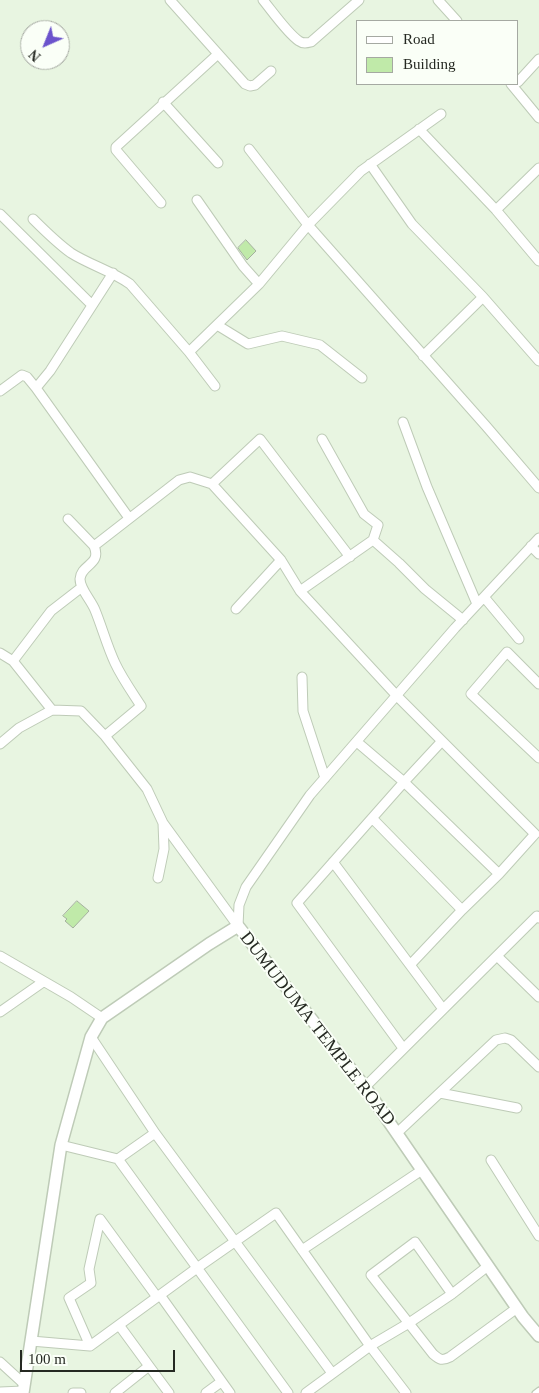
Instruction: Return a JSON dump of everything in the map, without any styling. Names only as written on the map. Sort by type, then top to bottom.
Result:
[{"type":"street","points":[[170,0],[246,84],[250,86],[255,85],[271,71]]},
{"type":"street","points":[[263,0],[292,34],[299,41],[305,43],[311,42],[359,0]]},
{"type":"street","points":[[438,0],[456,20]]},
{"type":"street","points":[[161,203],[116,148],[117,145],[218,54]]},
{"type":"street","points":[[519,79],[539,59]]},
{"type":"street","points":[[515,85],[539,118]]},
{"type":"street","points":[[163,102],[218,163]]},
{"type":"street","points":[[189,352],[259,284],[308,225],[361,170],[441,114]]},
{"type":"street","points":[[419,129],[496,210],[539,261]]},
{"type":"street","points":[[249,149],[308,225],[539,488]]},
{"type":"street","points":[[370,164],[412,224],[483,297],[539,361]]},
{"type":"street","points":[[496,210],[539,168]]},
{"type":"street","points":[[196,200],[243,266],[259,284]]},
{"type":"street","points":[[0,214],[92,305]]},
{"type":"street","points":[[33,219],[56,242],[73,254],[113,273],[130,284],[189,352],[215,386]]},
{"type":"street","points":[[36,388],[50,372],[113,273]]},
{"type":"street","points":[[423,356],[483,297]]},
{"type":"street","points":[[217,325],[248,344],[282,336],[320,345],[362,378]]},
{"type":"street","points":[[0,391],[22,375],[27,377],[129,518]]},
{"type":"street","points":[[403,422],[427,487],[477,604]]},
{"type":"street","points":[[212,484],[260,439],[350,557]]},
{"type":"street","points":[[300,591],[373,540],[378,525],[364,514],[322,439]]},
{"type":"street","points":[[94,546],[179,480],[190,477],[212,484],[281,560],[300,591],[397,696],[537,836],[462,910],[410,965]]},
{"type":"street","points":[[68,519],[94,546],[96,556],[81,575],[82,587],[94,608],[115,664],[141,706],[105,736]]},
{"type":"street","points":[[238,926],[240,905],[246,887],[310,795],[462,620],[539,538]]},
{"type":"street","points":[[373,540],[425,589],[462,620]]},
{"type":"street","points":[[531,546],[539,554]]},
{"type":"street","points":[[236,609],[281,560]]},
{"type":"street","points":[[13,661],[51,611],[82,587]]},
{"type":"street","points":[[484,597],[519,639]]},
{"type":"street","points":[[539,684],[507,652],[471,694],[539,758]]},
{"type":"street","points":[[0,653],[13,661],[52,710]]},
{"type":"street","points":[[302,677],[303,711],[325,778]]},
{"type":"street","points":[[0,744],[19,728],[52,710],[81,711],[105,736],[147,789],[163,823],[238,926]]},
{"type":"street","points":[[404,1048],[297,903],[442,741]]},
{"type":"street","points":[[356,742],[404,782],[500,874]]},
{"type":"street","points":[[372,818],[462,910]]},
{"type":"street","points":[[158,878],[164,849],[163,823]]},
{"type":"street","points":[[334,862],[443,1009]]},
{"type":"street","points":[[365,1087],[538,916]]},
{"type":"street","name":"DUMUDUMA TEMPLE ROAD","points":[[24,1389],[61,1145],[91,1037],[102,1018],[208,944],[238,926],[365,1087],[517,1308],[539,1336]]},
{"type":"street","points":[[0,956],[71,997],[102,1018]]},
{"type":"street","points":[[497,956],[539,997]]},
{"type":"street","points":[[0,1012],[43,982]]},
{"type":"street","points":[[91,1037],[155,1133],[332,1373]]},
{"type":"street","points":[[397,1133],[496,1040],[505,1038],[511,1040],[539,1067]]},
{"type":"street","points":[[440,1093],[517,1108]]},
{"type":"street","points":[[118,1159],[155,1133]]},
{"type":"street","points":[[61,1145],[118,1159],[288,1393]]},
{"type":"street","points":[[491,1160],[536,1223],[539,1236]]},
{"type":"street","points":[[302,1250],[422,1170]]},
{"type":"street","points":[[31,1341],[90,1346],[276,1213],[370,1346],[406,1393]]},
{"type":"street","points":[[90,1346],[69,1298],[91,1283],[89,1269],[100,1220],[159,1296],[230,1393]]},
{"type":"street","points":[[452,1294],[415,1242],[371,1275],[433,1354],[440,1360],[444,1360],[517,1308]]},
{"type":"street","points":[[306,1393],[370,1346],[410,1323],[452,1294],[488,1266]]},
{"type":"street","points":[[119,1325],[169,1393]]},
{"type":"street","points":[[0,1362],[24,1389]]},
{"type":"street","points":[[115,1393],[149,1366]]},
{"type":"street","points":[[206,1393],[221,1382]]},
{"type":"street","points":[[0,1392],[24,1389]]},
{"type":"street","points":[[73,1393],[82,1393]]},
{"type":"lane","points":[[536,1393],[539,1390]]},
{"type":"building","points":[[246,240],[256,251],[247,260],[238,248]]},
{"type":"building","points":[[77,901],[89,911],[73,928],[65,921],[67,919],[63,916]]}]
